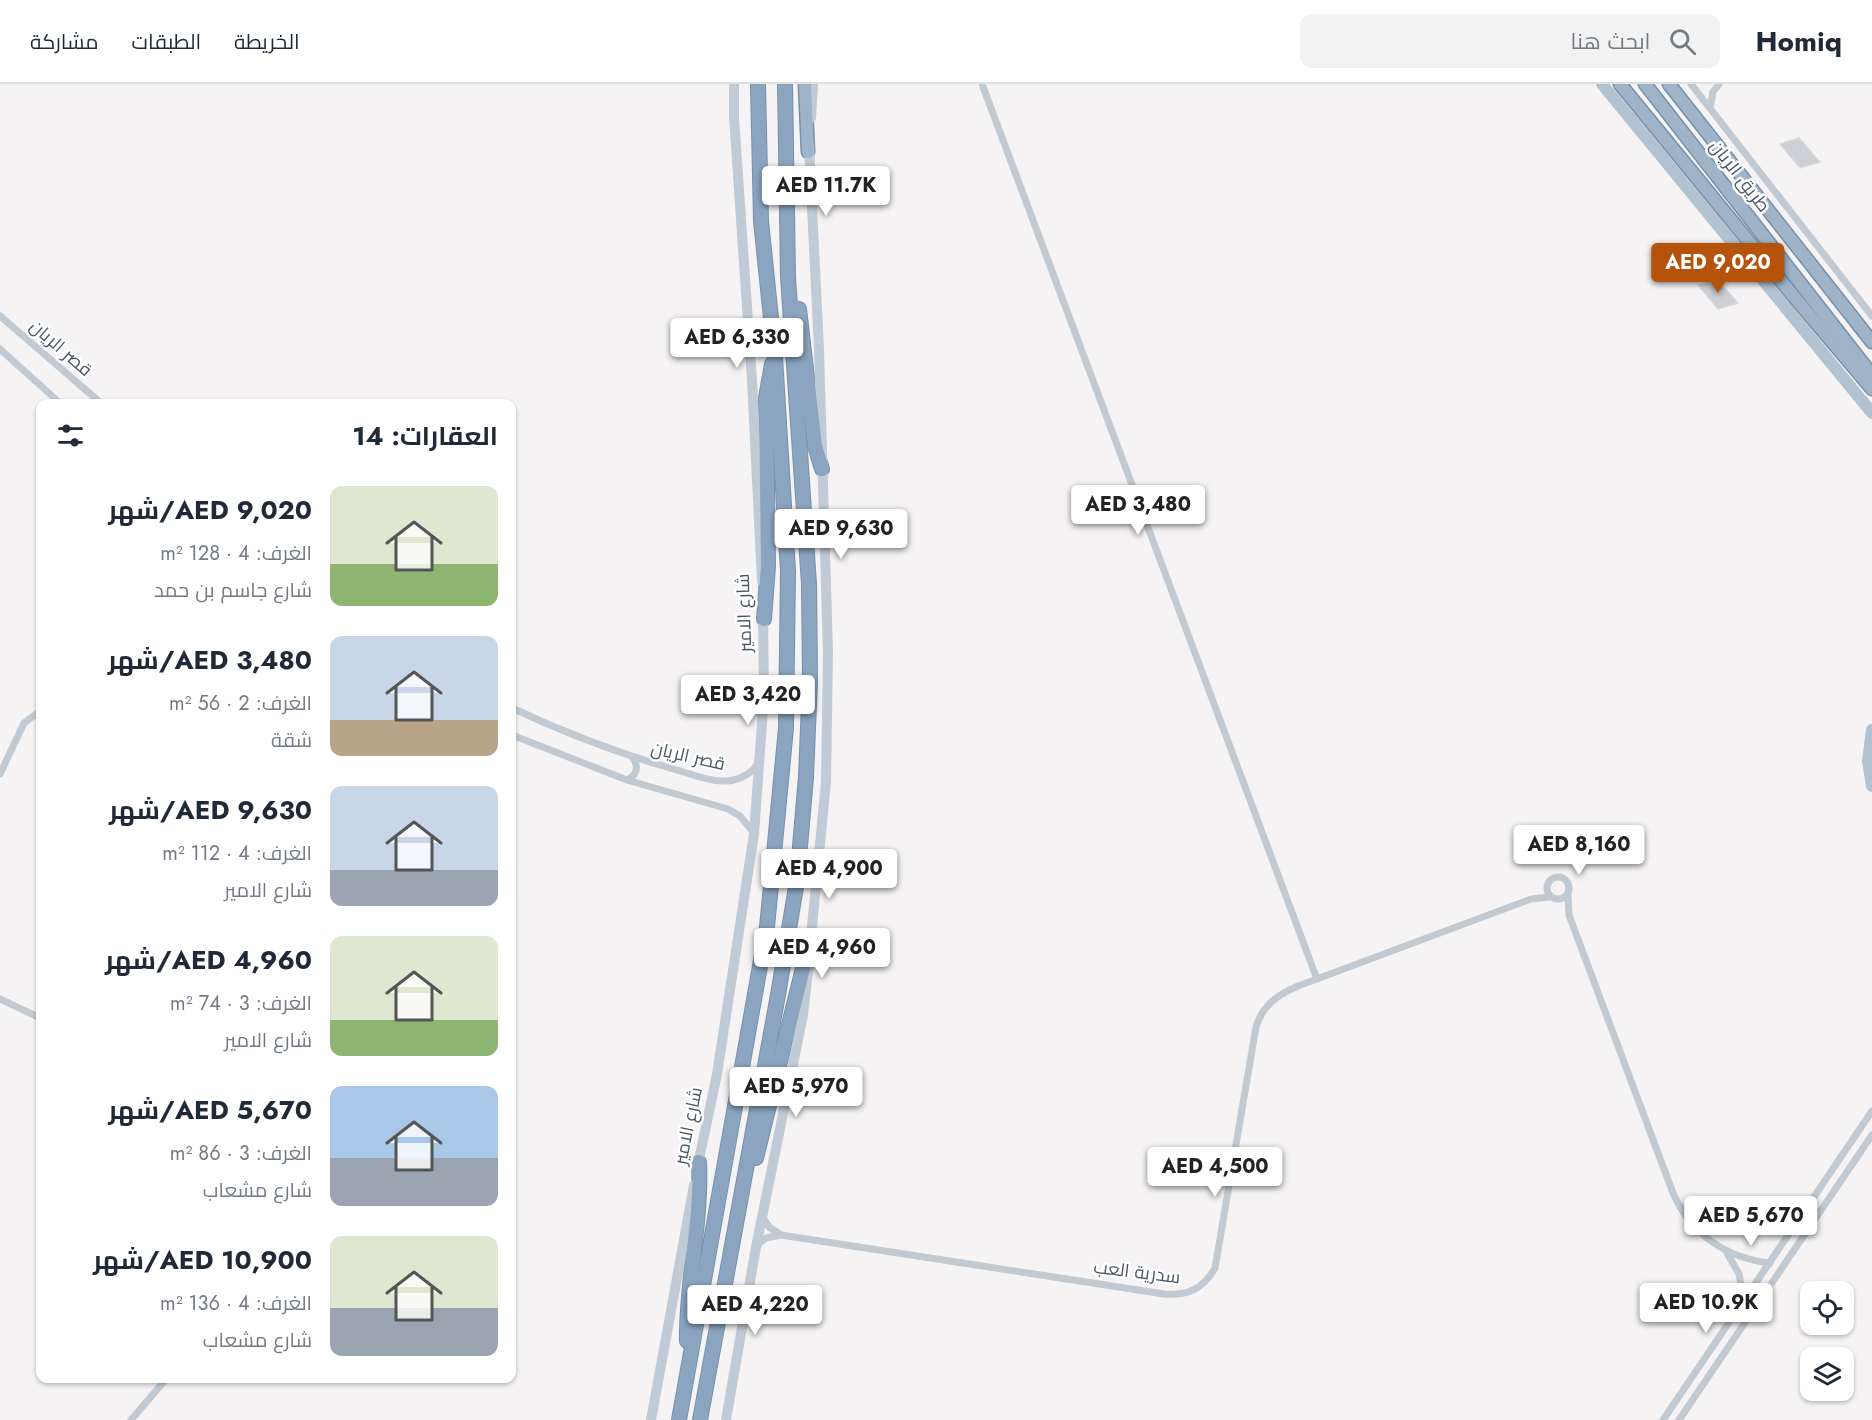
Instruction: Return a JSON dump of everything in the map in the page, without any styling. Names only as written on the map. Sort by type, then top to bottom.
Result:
[{"type":"highway","points":[[679,1420],[767,927],[786,728],[788,571],[775,357],[761,221],[758,84]]},
{"type":"highway","points":[[700,1420],[797,881],[806,777],[810,680],[809,584],[788,278],[785,84]]},
{"type":"highway","points":[[805,84],[808,152]]},
{"type":"highway","name":"طريق الريان","points":[[1645,84],[1872,375]]},
{"type":"highway","name":"طريق الريان","points":[[1669,84],[1872,342]]},
{"type":"highway","points":[[1620,86],[1872,388]]},
{"type":"highway","points":[[788,278],[799,306],[815,446],[822,470]]},
{"type":"highway","points":[[764,619],[768,566],[766,387],[775,357]]},
{"type":"highway","points":[[738,1214],[755,1165],[810,940]]},
{"type":"highway","points":[[688,1376],[687,1308],[701,1195],[699,1162]]},
{"type":"main road","name":"شارع الامير","points":[[651,1420],[717,1074],[754,834],[761,756],[764,619],[752,380],[734,117],[734,84]]},
{"type":"main road","points":[[726,1420],[756,1246],[803,1015],[826,782],[828,600],[808,152],[813,84]]},
{"type":"main road","points":[[1602,84],[1872,413]]},
{"type":"main road","points":[[1795,298],[1872,402]]},
{"type":"main road","points":[[1872,730],[1868,761],[1872,786]]},
{"type":"street","points":[[982,84],[1317,979]]},
{"type":"street","name":"طريق الريان","points":[[1691,84],[1872,315]]},
{"type":"street","points":[[1710,108],[1713,92],[1719,84]]},
{"type":"street","name":"قصر الريان","points":[[0,316],[96,399]]},
{"type":"street","points":[[0,349],[55,399]]},
{"type":"street","name":"قصر الريان","points":[[516,710],[544,724],[633,758],[720,782],[734,780],[745,775],[755,768],[761,756]]},
{"type":"street","points":[[0,774],[24,723],[36,714]]},
{"type":"street","points":[[516,737],[627,780],[728,810],[740,816],[754,834]]},
{"type":"street","name":"قصر الريان","points":[[627,780],[636,773],[637,768],[633,758]]},
{"type":"street","points":[[1569,915],[1547,886],[1552,878],[1563,878],[1570,885],[1569,915],[1678,1204],[1694,1228],[1726,1251],[1743,1258],[1770,1263]]},
{"type":"street","name":"سدرية العب","points":[[1531,899],[1547,886]]},
{"type":"street","points":[[1554,898],[1568,895]]},
{"type":"street","name":"سدرية العب","points":[[781,1234],[1164,1294],[1188,1293],[1200,1288],[1215,1268],[1259,1016],[1275,997],[1531,899],[1554,898]]},
{"type":"street","points":[[0,999],[36,1016]]},
{"type":"street","points":[[1872,1111],[1665,1417],[1677,1420],[1872,1135]]},
{"type":"street","points":[[762,1215],[769,1227],[781,1234]]},
{"type":"street","points":[[756,1246],[766,1238],[781,1234]]},
{"type":"street","points":[[1726,1251],[1739,1274],[1744,1300]]},
{"type":"street","points":[[131,1420],[163,1383]]},
{"type":"building","points":[[1799,138],[1820,162],[1800,168],[1780,144]]},
{"type":"building","points":[[1717,279],[1738,303],[1718,309],[1698,285]]}]
